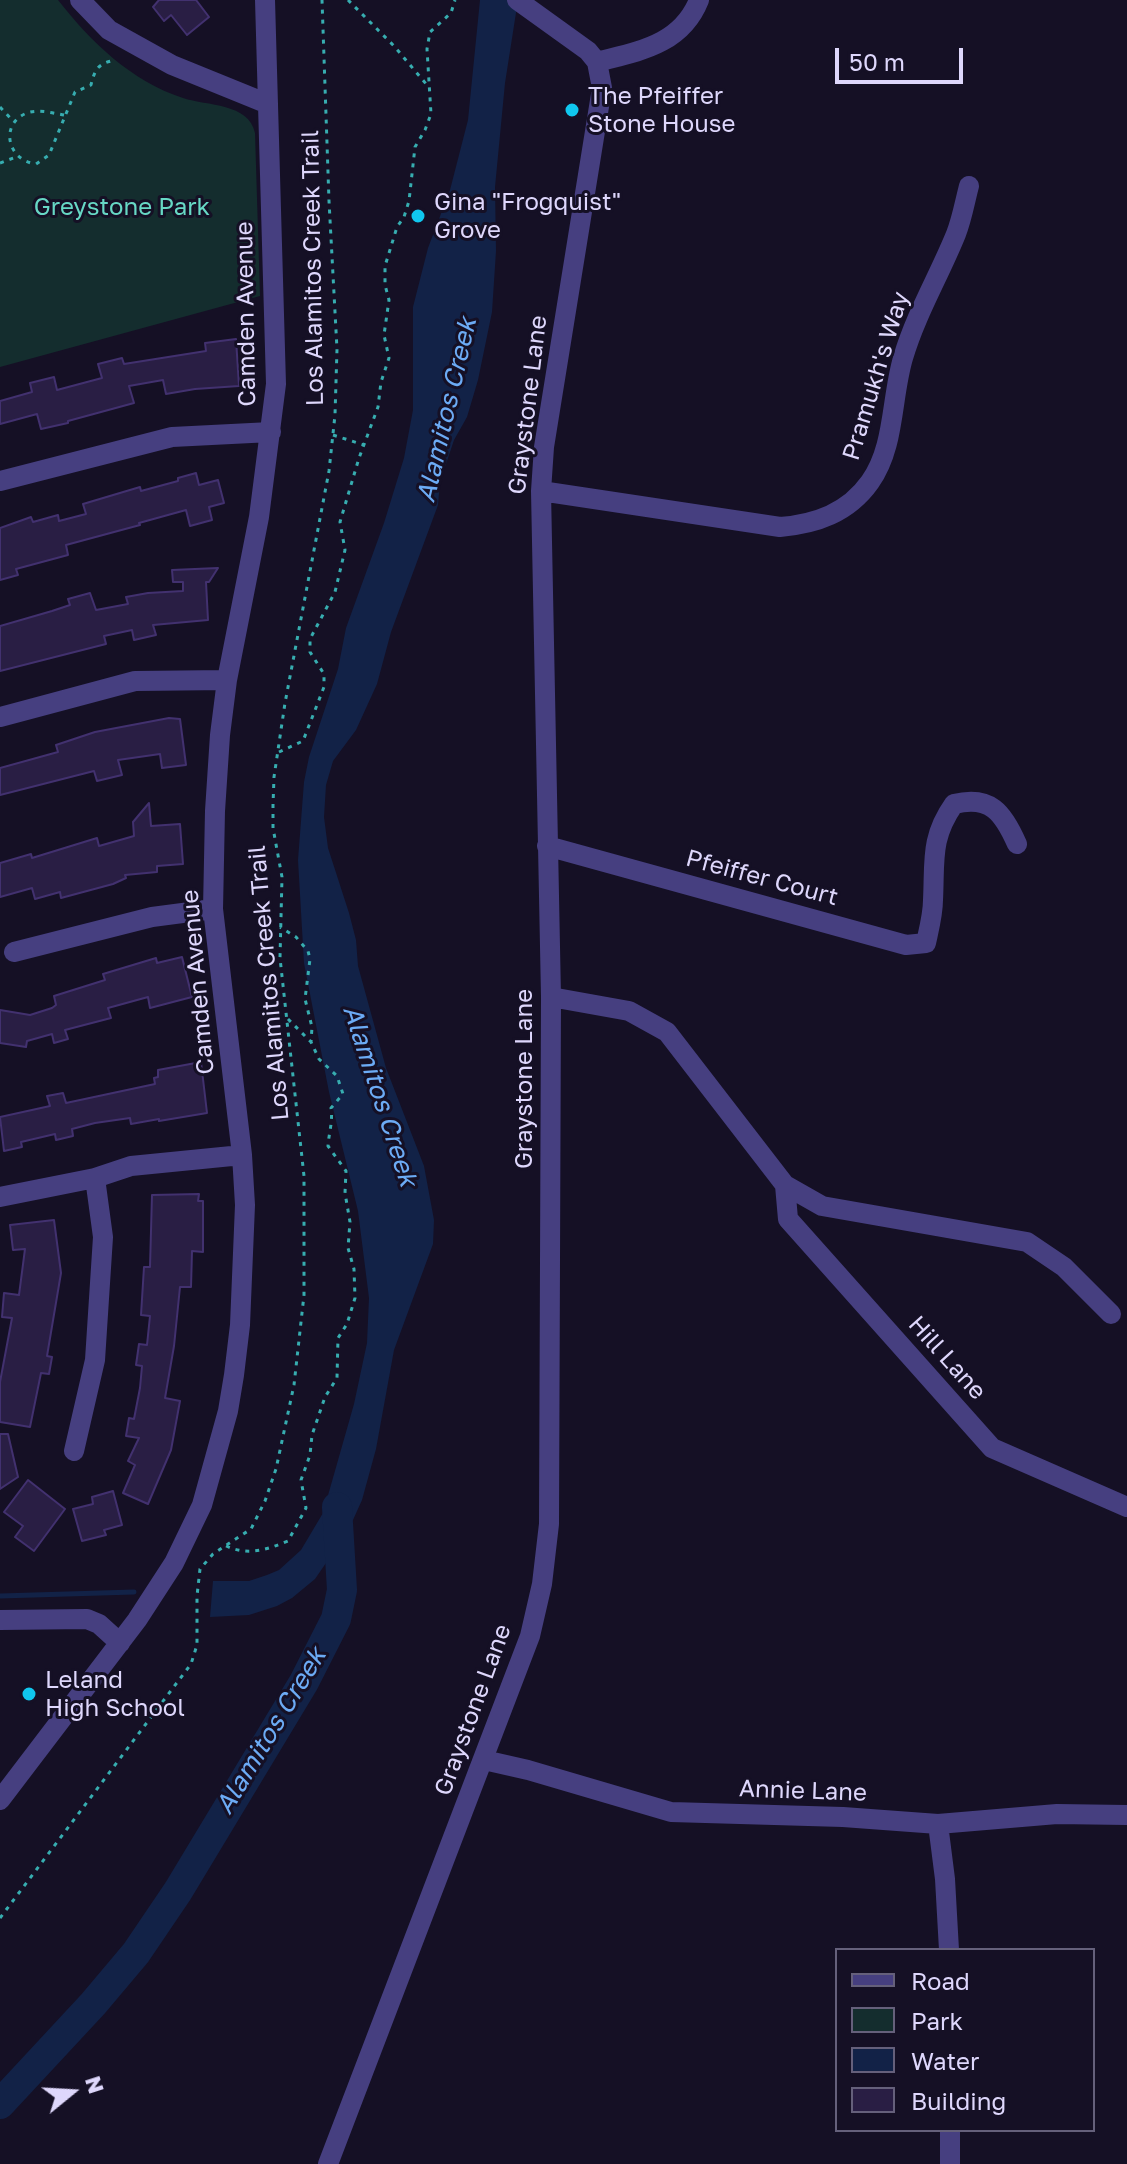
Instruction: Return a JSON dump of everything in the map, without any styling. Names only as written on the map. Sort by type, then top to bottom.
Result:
[{"type":"street","points":[[80,0],[109,30],[172,65],[268,104]]},
{"type":"street","name":"Camden Avenue","points":[[0,1800],[165,1579],[202,1505],[228,1411],[240,1325],[244,1260],[242,1155],[213,909],[218,765],[227,680],[259,517],[276,384],[265,0]]},
{"type":"street","points":[[517,0],[588,51],[597,62],[659,43],[678,33],[694,13],[699,0]]},
{"type":"street","name":"Graystone Lane","points":[[328,2164],[530,1636],[542,1584],[549,1524],[551,997],[541,491],[544,447],[602,88],[597,62]]},
{"type":"street","name":"Pramukh's Way","points":[[541,491],[780,527],[807,524],[842,510],[871,481],[882,462],[903,360],[918,315],[957,232],[969,186]]},
{"type":"street","points":[[0,481],[172,437],[271,432]]},
{"type":"street","points":[[0,717],[135,681],[227,680]]},
{"type":"street","name":"Pfeiffer Court","points":[[547,846],[906,945],[926,943],[933,904],[933,854],[940,823],[954,804],[970,800],[987,803],[1007,822],[1017,844]]},
{"type":"street","points":[[14,952],[152,917],[213,909]]},
{"type":"street","points":[[551,997],[629,1011],[667,1032],[785,1185],[822,1206],[1027,1242],[1064,1267],[1111,1314]]},
{"type":"street","points":[[0,1197],[95,1178],[131,1166],[242,1155]]},
{"type":"street","points":[[74,1451],[95,1360],[103,1237],[95,1178]]},
{"type":"street","name":"Hill Lane","points":[[785,1185],[788,1219],[992,1448],[1127,1507]]},
{"type":"street","points":[[0,1620],[87,1619],[99,1624],[120,1643]]},
{"type":"street","name":"Annie Lane","points":[[484,1760],[671,1812],[843,1817],[938,1824],[1057,1814],[1127,1815]]},
{"type":"street","points":[[938,1824],[949,1948]]},
{"type":"street","points":[[950,2132],[950,2164]]},
{"type":"path","name":"Los Alamitos Creek Trail","points":[[0,1918],[191,1664],[197,1645],[200,1569],[206,1561],[251,1529],[265,1501],[285,1435],[304,1295],[304,1176],[280,958],[282,877],[273,828],[277,753],[333,435],[337,349],[322,0]]},
{"type":"path","points":[[348,0],[394,46],[429,88]]},
{"type":"path","points":[[277,753],[303,741],[324,687],[324,674],[310,652],[310,639],[335,592],[345,550],[340,522],[378,407],[381,382],[389,358],[384,335],[389,300],[385,266],[409,201],[415,147],[431,114],[427,49],[430,32],[451,13],[455,0]]},
{"type":"path","points":[[64,115],[34,112],[13,121],[8,134],[10,148],[16,157],[36,164],[49,155],[75,92],[91,85],[95,70],[102,62],[116,60]]},
{"type":"path","points":[[0,107],[13,121]]},
{"type":"path","points":[[0,163],[16,157]]},
{"type":"path","points":[[333,435],[364,445]]},
{"type":"path","points":[[280,927],[296,937],[308,951],[310,959],[305,999],[312,1027],[311,1042]]},
{"type":"path","points":[[226,1546],[246,1553],[288,1541],[306,1508],[301,1480],[325,1397],[337,1378],[338,1338],[347,1324],[355,1298],[354,1269],[348,1248],[350,1222],[345,1193],[346,1171],[328,1146],[333,1124],[331,1108],[343,1094],[337,1076],[319,1059],[311,1042],[286,1018]]},
{"type":"green space","name":"Greystone Park","points":[[0,0],[58,0],[98,45],[129,71],[164,91],[226,107],[245,116],[255,133],[260,296],[0,367]]},
{"type":"water","points":[[480,0],[518,0],[505,83],[495,187],[496,251],[492,312],[478,380],[467,417],[454,440],[440,482],[438,505],[391,632],[377,684],[356,730],[333,761],[326,785],[324,817],[328,848],[349,913],[358,966],[386,1068],[424,1166],[434,1220],[433,1244],[394,1350],[376,1449],[362,1500],[348,1531],[315,1579],[292,1598],[249,1615],[210,1617],[213,1581],[249,1581],[279,1570],[301,1550],[323,1513],[354,1404],[367,1343],[369,1298],[358,1211],[329,1092],[304,963],[298,860],[304,782],[309,757],[338,669],[346,628],[404,458],[413,410],[413,307],[428,248],[450,190],[468,120]]},
{"type":"building","points":[[159,0],[196,0],[209,17],[187,35],[171,15],[164,21],[153,7]]},
{"type":"building","points":[[236,339],[239,386],[166,394],[163,380],[129,386],[134,403],[68,423],[41,429],[37,414],[0,424],[0,401],[32,392],[30,383],[54,377],[57,390],[102,378],[98,364],[122,358],[124,364],[206,351],[205,343]]},
{"type":"building","points":[[196,473],[199,485],[218,480],[224,503],[209,507],[212,520],[190,526],[186,510],[139,523],[66,545],[68,555],[16,569],[18,575],[0,580],[0,528],[31,517],[33,522],[58,515],[59,521],[86,514],[83,504],[140,487],[141,491],[178,481],[178,478]]},
{"type":"building","points":[[218,568],[206,582],[208,620],[153,625],[156,635],[134,640],[132,630],[104,636],[106,644],[0,671],[0,626],[70,605],[68,599],[90,593],[96,610],[128,604],[126,597],[183,591],[183,582],[173,582],[172,570]]},
{"type":"building","points":[[169,718],[180,719],[186,765],[162,768],[160,754],[118,760],[122,775],[97,781],[94,771],[0,795],[0,768],[58,752],[56,745],[95,732]]},
{"type":"building","points":[[149,803],[151,826],[180,824],[183,864],[157,866],[157,872],[125,875],[126,878],[113,884],[61,898],[60,892],[35,899],[32,888],[0,897],[0,863],[31,854],[32,858],[97,838],[99,846],[134,836],[133,822]]},
{"type":"building","points":[[182,957],[192,997],[150,1008],[148,997],[108,1008],[111,1018],[65,1030],[68,1039],[54,1043],[52,1034],[27,1041],[26,1047],[0,1043],[0,1010],[30,1015],[56,1005],[54,996],[105,980],[103,974],[156,958],[157,963]]},
{"type":"building","points":[[201,1062],[207,1113],[131,1124],[130,1118],[95,1123],[72,1129],[73,1136],[56,1140],[55,1134],[21,1142],[22,1147],[4,1151],[0,1117],[50,1106],[47,1096],[63,1093],[66,1103],[155,1084],[158,1070]]},
{"type":"building","points":[[199,1194],[198,1201],[203,1201],[203,1252],[192,1251],[191,1287],[180,1287],[165,1398],[180,1401],[171,1450],[148,1504],[123,1493],[135,1465],[128,1461],[139,1438],[126,1436],[129,1418],[134,1419],[140,1388],[142,1366],[136,1365],[139,1344],[147,1345],[150,1316],[141,1315],[144,1267],[150,1267],[152,1195]]},
{"type":"building","points":[[54,1220],[61,1273],[47,1356],[52,1357],[49,1374],[41,1373],[30,1427],[0,1422],[0,1382],[12,1318],[2,1317],[4,1293],[19,1295],[25,1249],[13,1250],[10,1225]]},
{"type":"building","points":[[0,1434],[8,1434],[18,1477],[0,1489]]},
{"type":"building","points":[[28,1480],[65,1509],[34,1551],[15,1537],[23,1526],[4,1512]]},
{"type":"building","points":[[113,1491],[122,1525],[104,1530],[106,1535],[82,1541],[73,1509],[93,1504],[92,1497]]},
{"type":"waterway","name":"Alamitos Creek","points":[[0,2104],[136,1953],[178,1891],[304,1682],[336,1619],[342,1590],[337,1507]]},
{"type":"waterway","points":[[0,1596],[134,1592]]},
{"type":"place","name":"The Pfeiffer Stone House","points":[[572,110]]},
{"type":"place","name":"Gina \"Frogquist\" Grove","points":[[418,216]]},
{"type":"place","name":"Leland High School","points":[[29,1694]]}]
